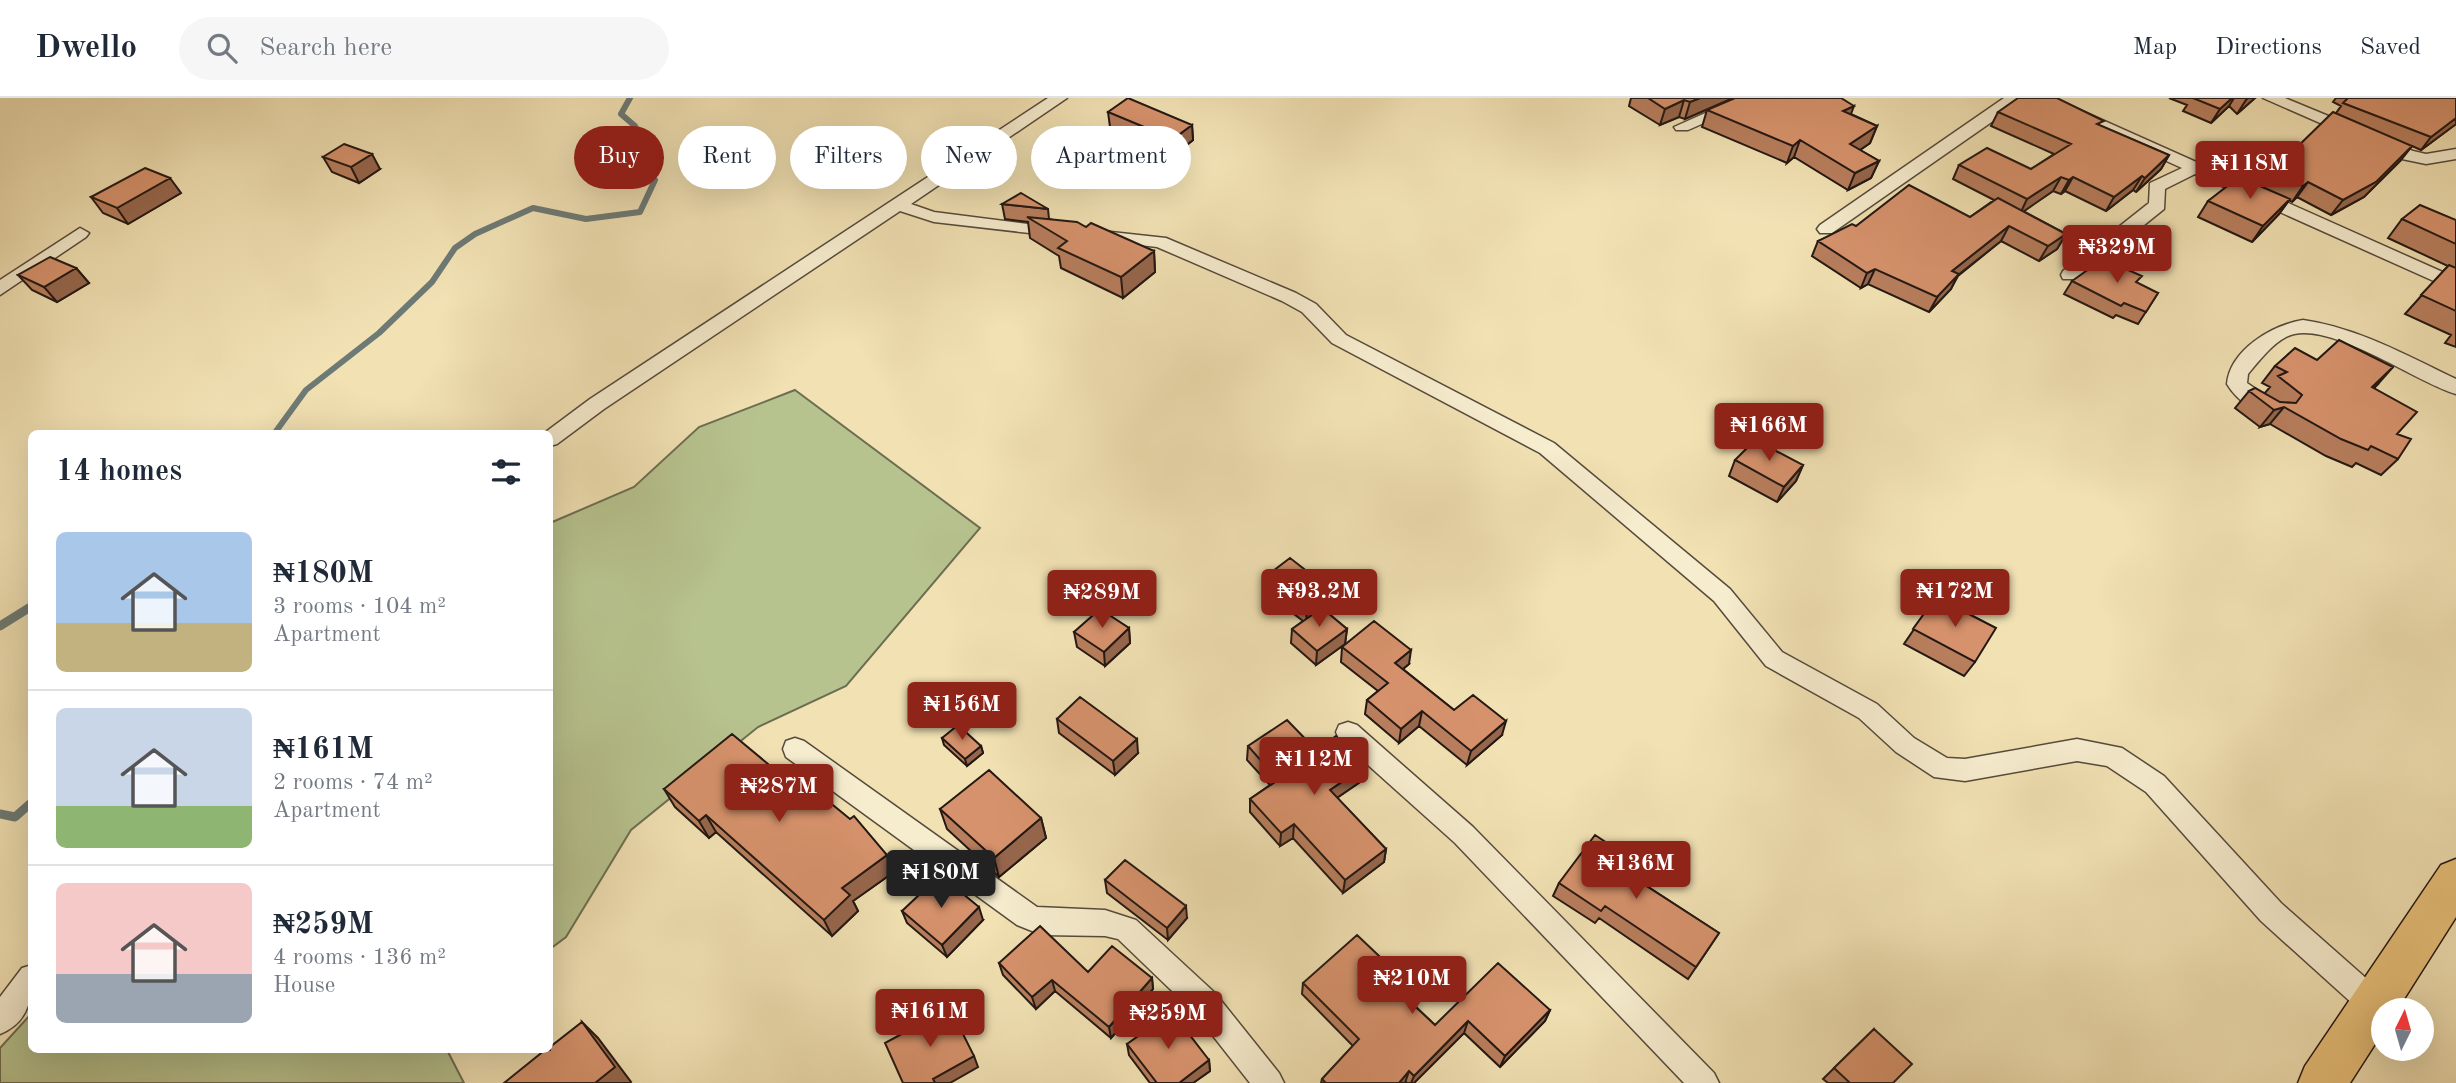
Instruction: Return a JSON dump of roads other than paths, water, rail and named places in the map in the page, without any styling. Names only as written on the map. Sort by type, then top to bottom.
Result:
[{"type":"highway","points":[[2378,998],[2456,879]]},
{"type":"highway","points":[[2322,1083],[2371,1009]]},
{"type":"street","points":[[553,437],[1059,98]]},
{"type":"street","points":[[1682,127],[1753,98]]},
{"type":"street","points":[[2068,111],[2084,98]]},
{"type":"street","points":[[2271,98],[2408,155],[2426,159],[2456,154]]},
{"type":"street","points":[[1826,229],[2012,100],[2044,100],[2456,285]]},
{"type":"street","points":[[2070,275],[2158,205],[2156,187],[2195,168]]},
{"type":"street","points":[[898,204],[934,217],[1044,232],[1160,242],[1289,297],[1309,308],[1339,339],[1547,448],[1722,595],[1773,659],[1868,711],[1905,745],[1943,769],[1965,770],[2077,750],[2113,756],[2155,783],[2271,912],[2371,1001]]},
{"type":"street","points":[[2,286],[80,233]]},
{"type":"street","points":[[2275,412],[2245,394],[2237,384],[2238,372],[2283,330],[2299,325],[2330,330],[2456,387]]},
{"type":"street","points":[[1348,732],[1464,835],[1704,1083]]},
{"type":"street","points":[[795,749],[1027,916],[1042,922],[1105,923],[1126,929],[1205,1003],[1269,1083]]},
{"type":"street","points":[[0,1020],[28,983]]},
{"type":"waterway","points":[[277,430],[306,390],[379,333],[432,282],[455,248],[475,234],[533,208],[586,219],[640,212],[655,180],[635,167],[602,159],[635,126],[621,114],[630,98]]},
{"type":"waterway","points":[[0,626],[28,608]]},
{"type":"waterway","points":[[0,814],[15,817],[28,806]]}]
